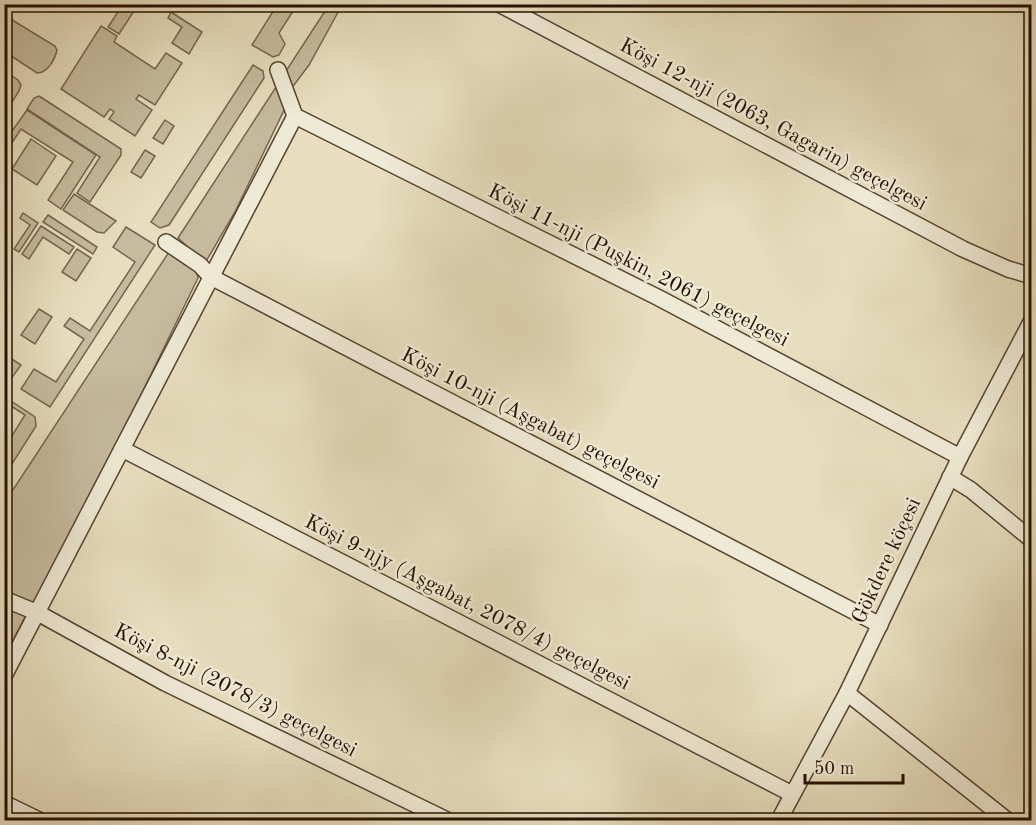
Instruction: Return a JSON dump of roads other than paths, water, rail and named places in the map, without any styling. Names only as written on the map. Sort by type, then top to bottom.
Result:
[{"type":"street","name":"Köşi 12-nji (2063, Gagarin) geçelgesi","points":[[499,4],[963,249],[1008,269],[1032,276]]},
{"type":"street","points":[[4,676],[295,116],[278,70]]},
{"type":"street","name":"Köşi 11-nji (Puşkin, 2061) geçelgesi","points":[[295,116],[659,298],[960,457]]},
{"type":"street","name":"Köşi 10-nji (Aşgabat) geçelgesi","points":[[166,242],[200,265],[211,277],[880,625]]},
{"type":"street","name":"Gökdere köçesi","points":[[779,820],[847,693],[950,477],[1032,320]]},
{"type":"street","name":"Köşi 9-njy (Aşgabat, 2078/4) geçelgesi","points":[[122,449],[792,794]]},
{"type":"street","points":[[950,477],[971,490],[1032,540]]},
{"type":"street","name":"Köşi 8-nji (2078/3) geçelgesi","points":[[4,599],[38,613],[165,683],[447,820]]},
{"type":"street","points":[[847,693],[1007,820]]},
{"type":"street","points":[[4,803],[39,820]]}]
